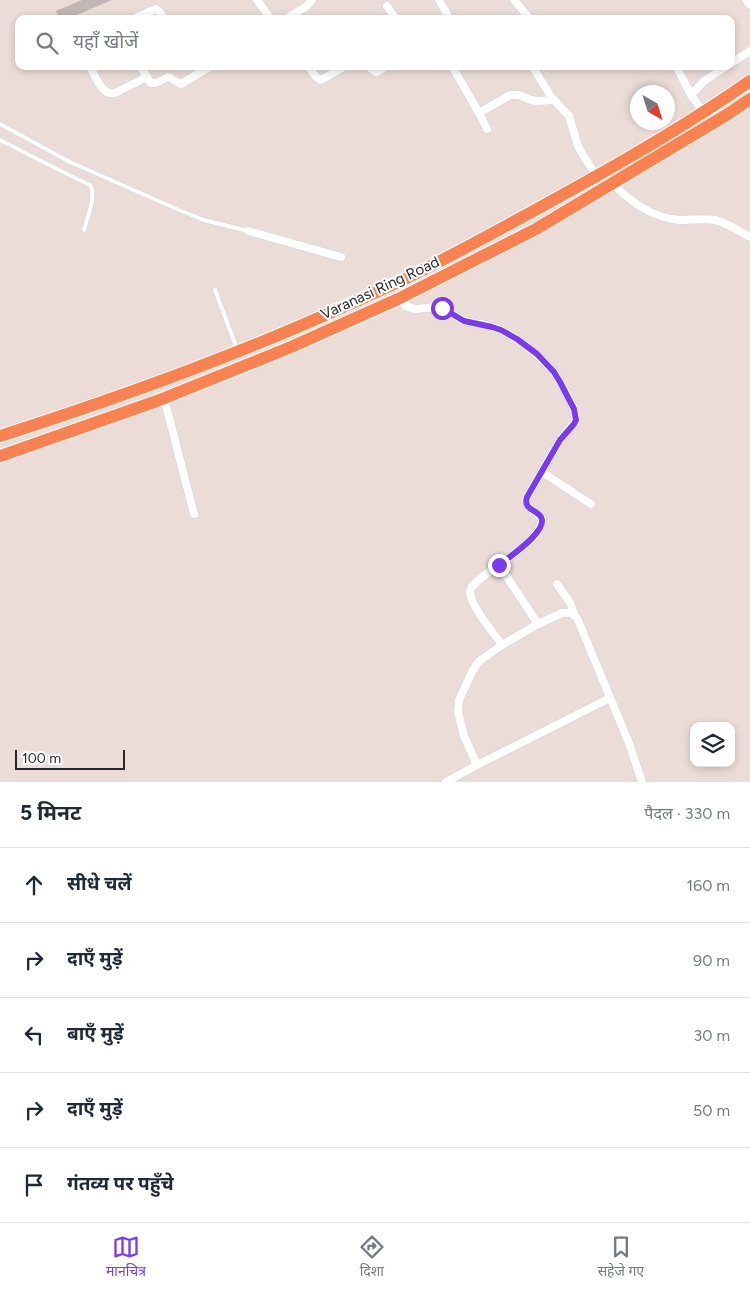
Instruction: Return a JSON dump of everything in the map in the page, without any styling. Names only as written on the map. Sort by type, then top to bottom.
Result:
[{"type":"highway","name":"Varanasi Ring Road","points":[[0,436],[84,409],[208,364],[408,278],[597,176],[703,112],[750,81]]},
{"type":"highway","name":"Varanasi Ring Road","points":[[0,456],[164,398],[291,347],[398,299],[536,229],[750,99]]},
{"type":"street","points":[[257,0],[268,15]]},
{"type":"street","points":[[292,15],[307,6],[312,0]]},
{"type":"street","points":[[439,0],[447,15]]},
{"type":"street","points":[[514,0],[527,15]]},
{"type":"street","points":[[746,0],[750,6]]},
{"type":"street","points":[[387,6],[393,15]]},
{"type":"street","points":[[143,15],[156,10],[162,15]]},
{"type":"street","points":[[735,60],[750,51]]},
{"type":"street","points":[[91,70],[108,94],[115,93],[146,77]]},
{"type":"street","points":[[142,70],[149,81],[154,84],[168,77],[181,84],[204,70]]},
{"type":"street","points":[[311,70],[316,77],[325,80],[340,70]]},
{"type":"street","points":[[454,70],[487,129]]},
{"type":"street","points":[[535,70],[554,100],[569,116],[583,155],[597,176]]},
{"type":"street","points":[[678,70],[691,95],[703,112]]},
{"type":"street","points":[[691,95],[704,81],[721,70]]},
{"type":"street","points":[[479,113],[510,94],[537,101],[554,100]]},
{"type":"street","points":[[612,183],[627,198],[650,212],[675,219],[713,220],[750,237]]},
{"type":"street","points":[[248,232],[341,258]]},
{"type":"street","points":[[398,299],[411,308],[442,308],[464,321],[501,330],[517,339],[537,354],[554,372],[574,409],[576,420],[574,424],[560,440],[527,497],[526,501],[529,508],[542,519],[542,524],[530,540],[470,587],[469,592],[476,607],[502,645]]},
{"type":"street","points":[[164,398],[194,514]]},
{"type":"street","points":[[542,472],[591,504]]},
{"type":"street","points":[[499,565],[538,624]]},
{"type":"street","points":[[557,584],[571,604],[642,782]]},
{"type":"street","points":[[477,765],[464,736],[458,712],[459,700],[478,662],[502,645],[538,624],[562,613],[574,615]]},
{"type":"street","points":[[446,782],[610,698]]},
{"type":"lane","points":[[0,124],[70,162],[179,210],[204,220],[248,232]]},
{"type":"lane","points":[[0,140],[92,187],[94,195],[84,230]]},
{"type":"lane","points":[[215,290],[238,352]]},
{"type":"building","points":[[82,0],[112,0],[76,15],[58,15],[56,11]]},
{"type":"route","points":[[442,308],[464,321],[501,330],[537,354],[554,372],[574,409],[576,420],[574,424],[560,440],[527,497],[527,505],[540,516],[542,524],[530,540],[499,565]]}]
